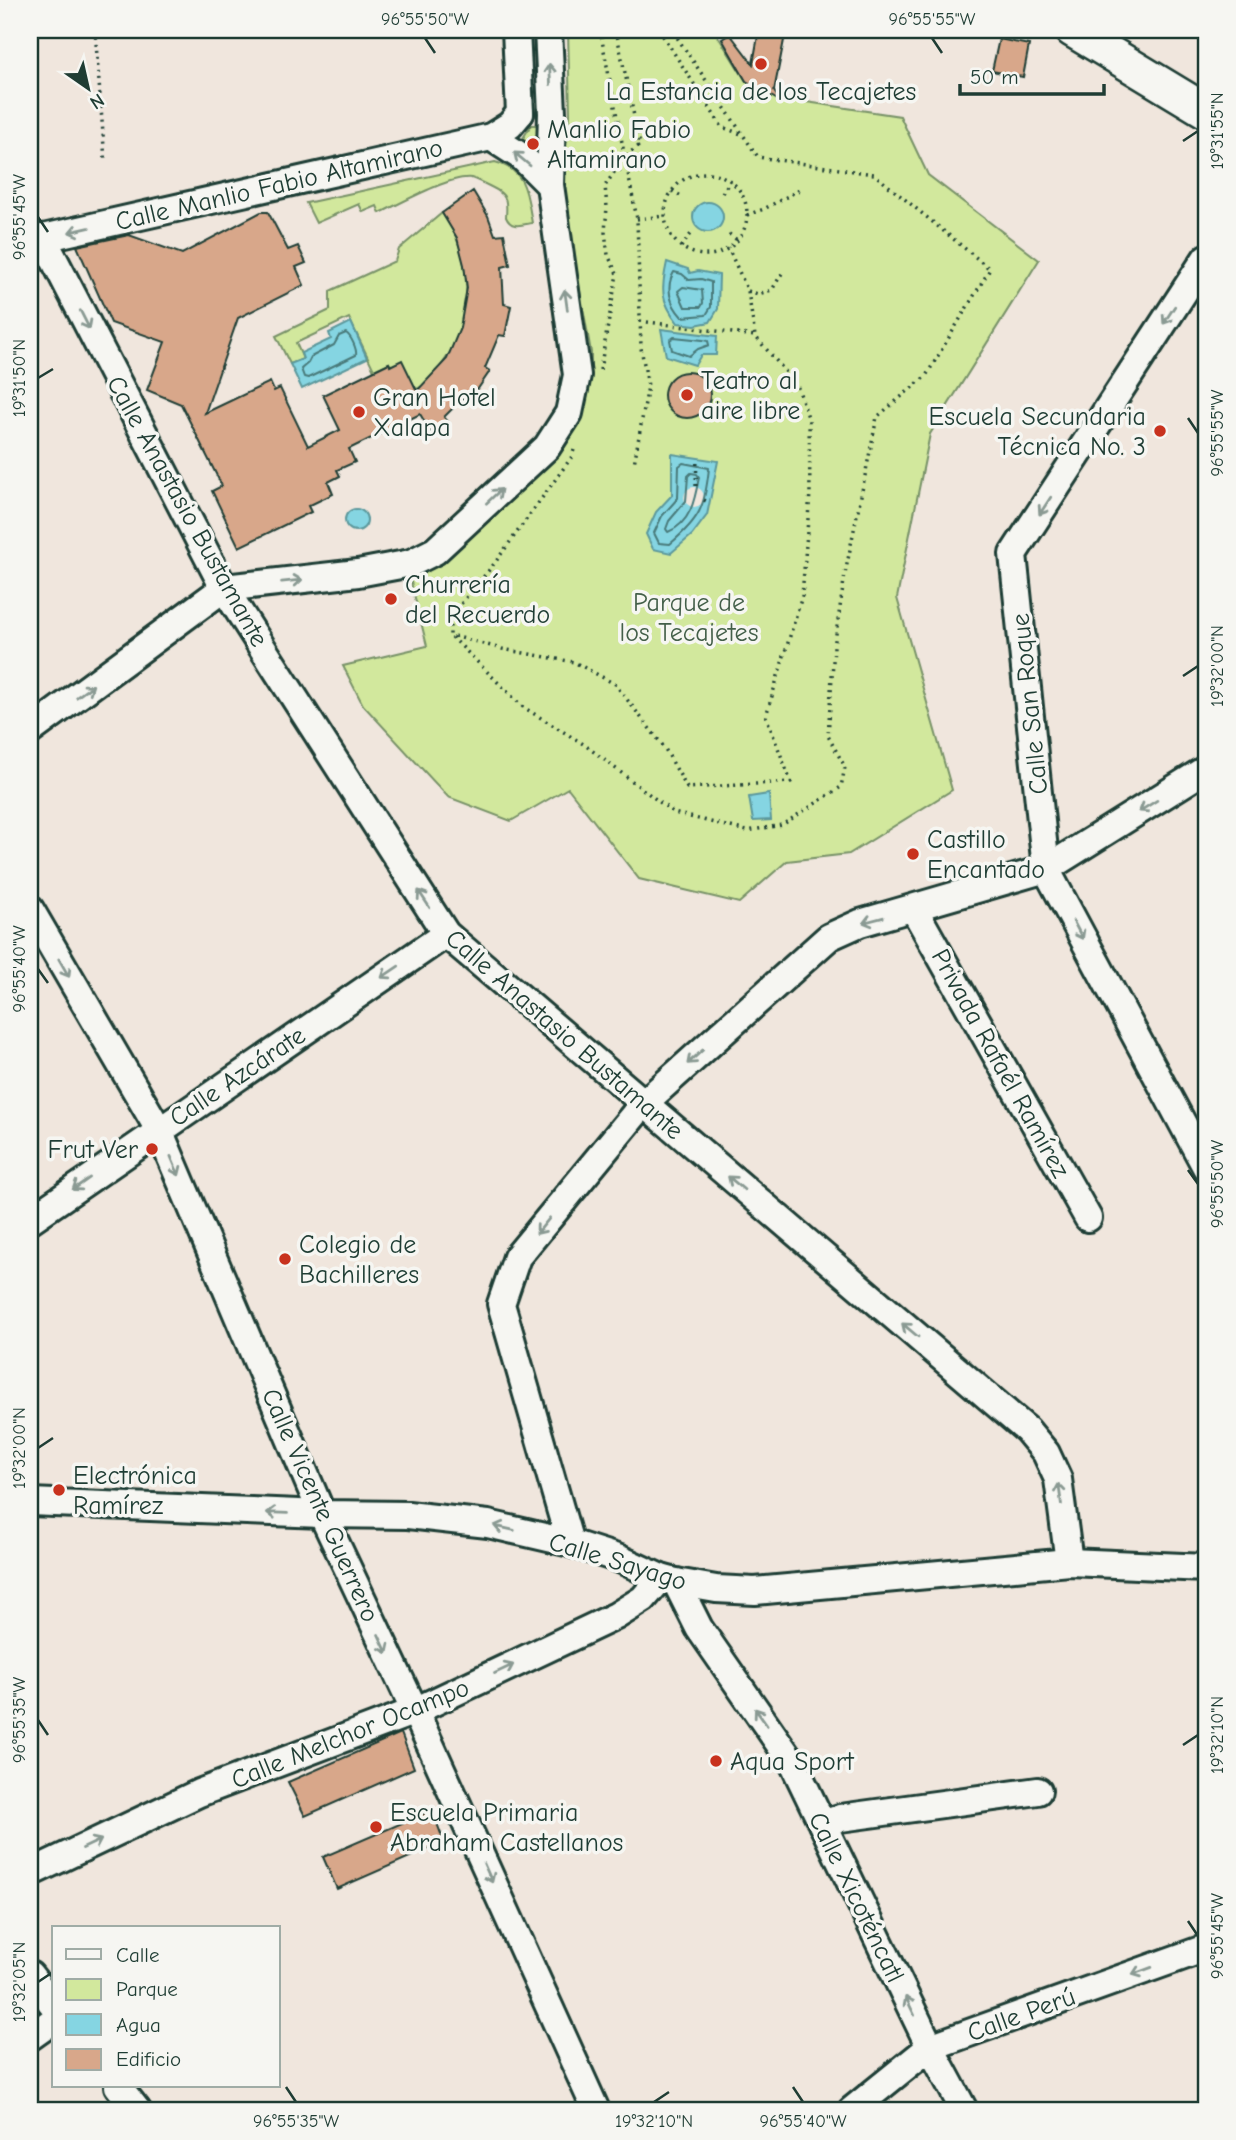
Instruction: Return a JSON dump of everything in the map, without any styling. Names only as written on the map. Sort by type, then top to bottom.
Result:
[{"type":"main road","points":[[1072,30],[1206,111]]},
{"type":"street","points":[[516,30],[520,113],[531,117],[552,113]]},
{"type":"street","points":[[30,731],[225,588],[358,573],[411,563],[435,551],[547,447],[569,413],[577,375],[550,185],[552,113],[548,30]]},
{"type":"street","name":"Calle Manlio Fabio Altamirano","points":[[36,239],[491,136],[510,125],[520,113]]},
{"type":"street","points":[[491,136],[522,157],[550,185]]},
{"type":"street","name":"Calle Anastasio Bustamante","points":[[36,239],[225,588],[446,934],[1027,1430],[1046,1453],[1058,1479],[1069,1562]]},
{"type":"street","name":"Calle San Roque","points":[[1206,258],[1013,554],[1046,869],[1206,1167]]},
{"type":"street","points":[[570,1543],[501,1304],[517,1257],[643,1104],[829,937],[860,923],[1046,869],[1203,779]]},
{"type":"street","name":"Calle Vicente Guerrero","points":[[30,909],[159,1130],[322,1514],[415,1711],[596,2110]]},
{"type":"street","name":"Privada Rafaél Ramírez","points":[[914,909],[1088,1218]]},
{"type":"street","name":"Calle Azcárate","points":[[30,1220],[446,934]]},
{"type":"street","name":"Calle Sayago","points":[[30,1502],[408,1515],[488,1524],[570,1543],[620,1559],[669,1580],[716,1589],[755,1591],[1069,1562],[1206,1568]]},
{"type":"street","name":"Calle Melchor Ocampo","points":[[30,1872],[199,1793],[415,1711],[616,1616],[669,1580]]},
{"type":"street","name":"Calle Xicoténcatl","points":[[669,1580],[794,1765],[930,2047],[964,2110]]},
{"type":"street","points":[[821,1824],[840,1818],[1038,1791]]},
{"type":"street","name":"Calle Perú","points":[[852,2110],[930,2047],[1206,1948]]},
{"type":"street","points":[[30,1975],[52,2003]]},
{"type":"street","points":[[30,2037],[52,2021]]},
{"type":"street","points":[[120,2088],[137,2110]]},
{"type":"path","points":[[95,30],[105,160]]},
{"type":"path","points":[[600,30],[638,219],[641,348],[648,386],[634,464]]},
{"type":"path","points":[[616,30],[640,145]]},
{"type":"path","points":[[659,30],[722,127],[743,135]]},
{"type":"path","points":[[576,445],[571,457],[494,564],[450,617],[450,635],[523,708],[584,745],[674,813],[747,831],[782,825],[841,787],[845,767],[828,736],[834,647],[845,574],[877,417],[926,376],[990,269],[874,174],[758,157],[672,30]]},
{"type":"path","points":[[625,156],[646,142]]},
{"type":"path","points":[[599,380],[617,274],[608,255],[605,186],[615,171],[627,168]]},
{"type":"path","points":[[699,174],[721,176],[730,181],[745,202],[747,215],[737,240],[728,248],[704,255],[681,247],[667,228],[665,216],[672,191],[689,177],[699,174]]},
{"type":"path","points":[[722,193],[730,181]]},
{"type":"path","points":[[747,215],[799,190]]},
{"type":"path","points":[[672,191],[683,197]]},
{"type":"path","points":[[638,219],[665,216]]},
{"type":"path","points":[[681,247],[691,234]]},
{"type":"path","points":[[729,234],[737,240]]},
{"type":"path","points":[[450,635],[502,649],[574,662],[615,684],[664,747],[687,788],[791,782],[766,716],[802,596],[810,493],[809,420],[797,385],[755,336],[748,291],[728,248]]},
{"type":"path","points":[[748,291],[758,294],[772,290],[784,270]]},
{"type":"path","points":[[640,321],[755,336]]},
{"type":"path","points":[[696,486],[697,458]]},
{"type":"path","points":[[704,500],[710,503]]},
{"type":"green space","name":"Parque de los Tecajetes","points":[[568,30],[714,30],[746,81],[773,97],[900,116],[928,175],[1039,260],[930,434],[897,598],[952,790],[849,854],[787,861],[739,903],[639,879],[568,788],[511,821],[448,797],[363,705],[343,666],[427,646],[408,570],[586,395],[591,375],[591,352],[561,185],[570,115]]},
{"type":"green space","points":[[531,125],[539,125],[540,159],[517,148]]},
{"type":"green space","points":[[495,162],[514,171],[524,185],[532,223],[517,225],[508,221],[503,196],[497,190],[471,178],[438,185],[380,213],[377,206],[363,212],[359,204],[316,223],[306,203]]},
{"type":"green space","points":[[442,213],[453,230],[465,270],[464,311],[451,350],[423,386],[416,389],[389,363],[374,370],[349,318],[296,343],[303,359],[290,364],[276,336],[330,310],[330,291],[395,261],[399,249]]},
{"type":"water","points":[[708,202],[719,206],[723,217],[719,228],[708,232],[697,228],[693,217],[697,206]]},
{"type":"water","points":[[667,262],[688,269],[690,273],[698,271],[719,275],[718,309],[710,322],[695,325],[678,323],[672,315],[664,294]]},
{"type":"water","points":[[351,322],[367,358],[302,389],[290,364],[303,359],[301,353],[331,339],[329,333]]},
{"type":"water","points":[[661,329],[717,336],[716,355],[701,355],[695,365],[666,356]]},
{"type":"water","points":[[672,454],[718,461],[707,515],[692,535],[671,553],[653,549],[646,534],[656,512],[672,495]]},
{"type":"water","points":[[356,509],[364,512],[367,520],[364,528],[356,531],[348,528],[345,520],[348,512]]},
{"type":"water","points":[[769,794],[771,820],[753,821],[749,797]]},
{"type":"pier","points":[[690,487],[698,487],[704,497],[698,507],[690,507],[684,501],[684,493]]},
{"type":"building","points":[[759,30],[786,30],[774,91],[781,102],[746,81],[722,39],[730,34],[753,64]]},
{"type":"building","points":[[999,39],[1029,45],[1023,77],[992,71]]},
{"type":"building","points":[[473,191],[488,216],[495,235],[504,234],[510,265],[502,267],[504,304],[511,306],[505,336],[499,335],[485,368],[490,371],[471,399],[466,395],[444,417],[449,423],[432,434],[420,414],[349,449],[355,462],[337,470],[340,476],[328,482],[333,494],[308,506],[311,512],[239,547],[212,491],[222,486],[181,404],[147,390],[165,342],[111,323],[77,246],[129,235],[182,254],[261,212],[268,212],[288,250],[298,246],[306,263],[296,267],[304,285],[238,318],[205,413],[270,382],[274,391],[280,388],[308,446],[340,430],[323,395],[389,363],[390,366],[402,360],[417,391],[447,359],[460,328],[467,288],[457,238],[442,213]]},
{"type":"building","name":"Teatro al aire libre","points":[[687,372],[703,379],[710,395],[703,411],[687,418],[671,411],[664,395],[671,379]]},
{"type":"building","points":[[401,1733],[414,1768],[305,1816],[288,1782]]},
{"type":"building","points":[[432,1810],[444,1842],[337,1889],[323,1857]]},
{"type":"place","name":"La Estancia de los Tecajetes","points":[[761,64]]},
{"type":"place","name":"Manlio Fabio Altamirano","points":[[533,144]]},
{"type":"place","name":"Teatro al aire libre","points":[[687,395]]},
{"type":"place","name":"Gran Hotel Xalapa","points":[[359,412]]},
{"type":"place","name":"Escuela Secundaria Técnica No. 3","points":[[1160,431]]},
{"type":"place","name":"Churrería del Recuerdo","points":[[391,599]]},
{"type":"place","name":"Castillo Encantado","points":[[913,854]]},
{"type":"place","name":"Frut Ver","points":[[152,1149]]},
{"type":"place","name":"Colegio de Bachilleres","points":[[285,1259]]},
{"type":"place","name":"Electrónica Ramírez","points":[[59,1490]]},
{"type":"place","name":"Aqua Sport","points":[[716,1761]]},
{"type":"place","name":"Escuela Primaria Abraham Castellanos","points":[[376,1827]]}]
